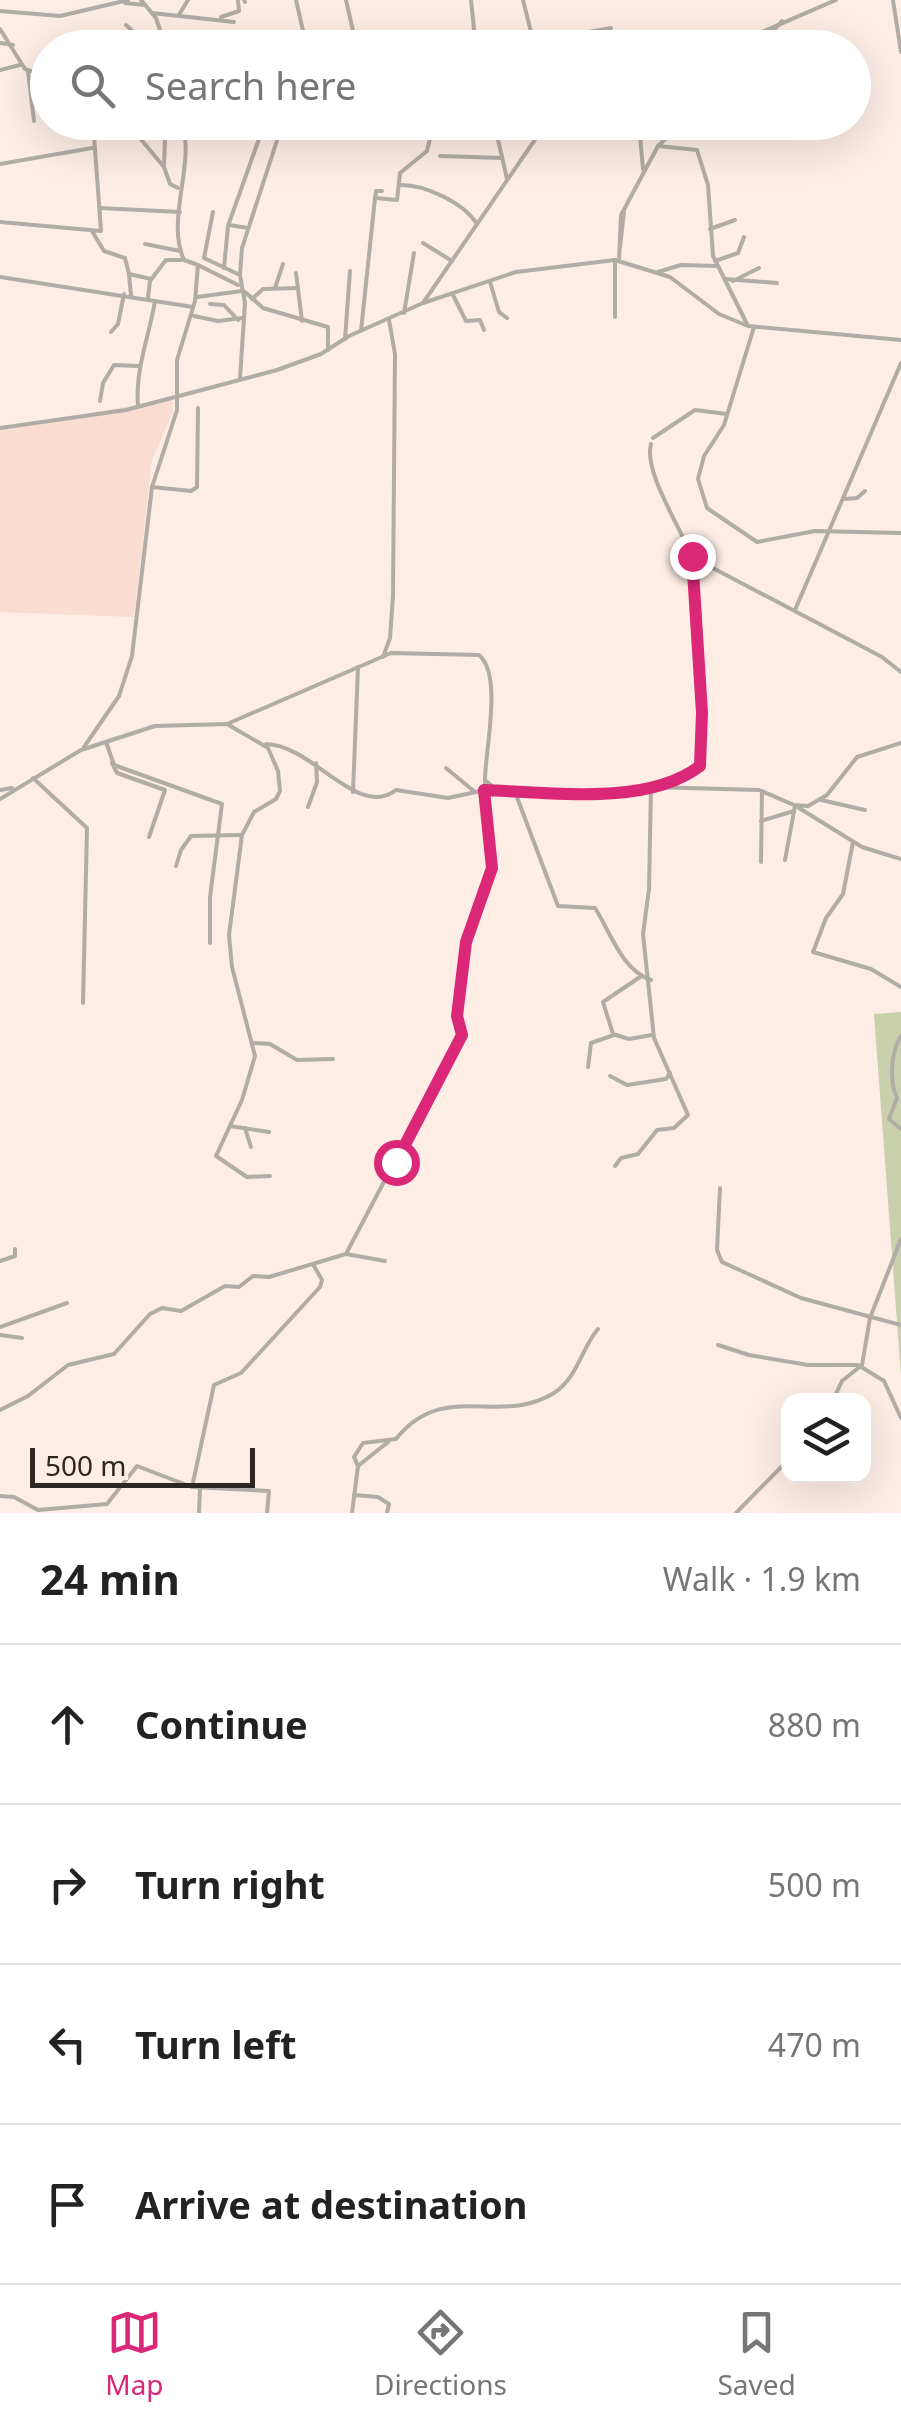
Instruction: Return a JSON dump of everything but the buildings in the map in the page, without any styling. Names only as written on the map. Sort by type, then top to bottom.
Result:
[{"type":"street","points":[[180,14],[188,0]]},
{"type":"street","points":[[296,0],[303,30]]},
{"type":"street","points":[[346,0],[353,30]]},
{"type":"street","points":[[471,0],[474,30]]},
{"type":"street","points":[[522,0],[530,30]]},
{"type":"street","points":[[763,30],[836,0]]},
{"type":"street","points":[[894,0],[901,52]]},
{"type":"street","points":[[220,17],[239,11],[243,1]]},
{"type":"street","points":[[0,11],[55,16],[126,2],[143,3],[161,30]]},
{"type":"street","points":[[152,13],[220,17],[234,22]]},
{"type":"street","points":[[774,30],[782,21]]},
{"type":"street","points":[[126,25],[131,30]]},
{"type":"street","points":[[0,28],[28,70],[30,87]]},
{"type":"street","points":[[601,30],[611,28]]},
{"type":"street","points":[[0,43],[13,45]]},
{"type":"street","points":[[0,70],[22,64]]},
{"type":"street","points":[[0,222],[102,231],[92,140]]},
{"type":"street","points":[[140,140],[164,167]]},
{"type":"street","points":[[165,140],[164,167],[170,184],[179,189]]},
{"type":"street","points":[[184,260],[180,248],[179,189],[185,140]]},
{"type":"street","points":[[224,268],[228,225],[259,140]]},
{"type":"street","points":[[240,378],[240,276],[248,228],[276,140]]},
{"type":"street","points":[[375,198],[397,200],[401,172],[427,151],[430,140]]},
{"type":"street","points":[[498,140],[507,179]]},
{"type":"street","points":[[423,304],[534,140]]},
{"type":"street","points":[[640,140],[643,174]]},
{"type":"street","points":[[615,317],[618,226],[664,140]]},
{"type":"street","points":[[658,146],[696,148],[708,186],[716,264],[751,327],[727,414],[700,469],[699,486],[706,508],[756,542],[828,532],[901,533]]},
{"type":"street","points":[[0,164],[92,148]]},
{"type":"street","points":[[440,156],[502,158]]},
{"type":"street","points":[[399,186],[423,186],[468,212],[477,224]]},
{"type":"street","points":[[360,332],[376,191],[382,191]]},
{"type":"street","points":[[100,208],[180,212]]},
{"type":"street","points":[[213,212],[204,257],[240,276]]},
{"type":"street","points":[[710,229],[735,220]]},
{"type":"street","points":[[228,225],[248,228]]},
{"type":"street","points":[[92,230],[104,252],[125,258],[129,274],[128,294],[118,324],[111,332]]},
{"type":"street","points":[[658,272],[678,265],[716,264],[738,253],[744,237]]},
{"type":"street","points":[[145,244],[180,248],[191,262]]},
{"type":"street","points":[[423,244],[452,261]]},
{"type":"street","points":[[404,313],[414,253]]},
{"type":"street","points":[[148,298],[151,280],[166,260],[191,262],[241,289],[263,308],[328,327],[328,350]]},
{"type":"street","points":[[0,428],[138,406],[293,366],[423,304],[523,270],[585,267],[617,260],[658,272],[719,314],[751,327],[901,340]]},
{"type":"street","points":[[275,288],[283,264]]},
{"type":"street","points":[[81,750],[105,720],[126,678],[137,626],[152,487],[175,416],[177,360],[194,308],[198,265]]},
{"type":"street","points":[[733,281],[759,268]]},
{"type":"street","points":[[344,339],[350,271]]},
{"type":"street","points":[[296,273],[302,320]]},
{"type":"street","points":[[129,274],[151,280]]},
{"type":"street","points":[[0,277],[128,294],[194,308]]},
{"type":"street","points":[[724,278],[777,283]]},
{"type":"street","points":[[490,282],[499,312],[507,318]]},
{"type":"street","points":[[252,299],[261,290],[297,288]]},
{"type":"street","points":[[196,297],[241,289]]},
{"type":"street","points":[[453,295],[466,322],[480,320],[484,330]]},
{"type":"street","points":[[138,406],[138,366],[147,347],[155,301]]},
{"type":"street","points":[[210,304],[224,305],[241,321]]},
{"type":"street","points":[[192,315],[241,321]]},
{"type":"street","points":[[383,656],[390,641],[393,591],[395,354],[389,320]]},
{"type":"street","points":[[794,610],[901,362]]},
{"type":"street","points":[[100,402],[103,383],[114,365],[138,366]]},
{"type":"street","points":[[152,487],[196,487],[198,408]]},
{"type":"street","points":[[662,786],[696,770],[703,754],[692,556],[650,465],[652,441],[696,410],[727,414]]},
{"type":"street","points":[[843,499],[857,498],[866,491]]},
{"type":"street","points":[[692,556],[882,657],[901,672]]},
{"type":"street","points":[[0,799],[81,750],[174,722],[227,724],[383,656],[426,652],[484,658],[492,702],[485,742],[484,790],[492,868],[466,942],[457,1016],[462,1035],[346,1254]]},
{"type":"street","points":[[353,792],[358,666]]},
{"type":"street","points":[[227,724],[253,743],[287,746],[353,792],[382,798],[396,790],[448,798],[484,790],[557,796],[662,786],[762,790],[853,842],[901,859]]},
{"type":"street","points":[[106,742],[117,773],[164,790],[150,837]]},
{"type":"street","points":[[822,800],[856,757],[901,743]]},
{"type":"street","points":[[263,744],[278,772],[279,793],[254,812],[242,836],[229,950],[254,1043],[250,1076],[217,1158],[247,1177],[270,1176]]},
{"type":"street","points":[[112,763],[221,803],[210,943]]},
{"type":"street","points":[[308,807],[316,782],[316,763]]},
{"type":"street","points":[[446,768],[475,792]]},
{"type":"street","points":[[33,778],[86,827],[83,1002]]},
{"type":"street","points":[[486,780],[495,790]]},
{"type":"street","points":[[615,1166],[621,1158],[638,1154],[657,1130],[674,1128],[687,1117],[654,1035],[643,930],[649,889],[651,787]]},
{"type":"street","points":[[0,790],[17,788]]},
{"type":"street","points":[[761,862],[762,790]]},
{"type":"street","points":[[515,792],[558,906],[595,908],[616,946],[640,976],[650,980]]},
{"type":"street","points":[[776,814],[778,798]]},
{"type":"street","points":[[761,821],[822,800],[865,810]]},
{"type":"street","points":[[784,860],[794,807]]},
{"type":"street","points":[[176,866],[188,838],[220,832],[242,836]]},
{"type":"street","points":[[853,842],[843,894],[826,918],[813,952],[869,968],[900,986]]},
{"type":"street","points":[[614,1034],[603,1000],[640,976]]},
{"type":"street","points":[[588,1067],[591,1044],[614,1034],[629,1039],[654,1035]]},
{"type":"street","points":[[901,1036],[894,1049],[892,1086],[897,1096],[888,1116],[901,1128]]},
{"type":"street","points":[[254,1043],[270,1044],[297,1060],[333,1058]]},
{"type":"street","points":[[610,1076],[628,1085],[663,1080],[670,1073]]},
{"type":"street","points":[[230,1126],[270,1132]]},
{"type":"street","points":[[245,1128],[251,1148]]},
{"type":"street","points":[[720,1188],[717,1250],[722,1262],[800,1298],[901,1325]]},
{"type":"street","points":[[836,1393],[842,1381],[861,1367],[870,1318],[901,1239]]},
{"type":"street","points":[[0,1261],[15,1256],[15,1249]]},
{"type":"street","points":[[0,1410],[28,1396],[68,1365],[114,1354],[141,1321],[160,1309],[179,1312],[225,1286],[238,1288],[252,1276],[314,1266],[346,1254],[385,1261]]},
{"type":"street","points":[[192,1488],[214,1385],[241,1372],[320,1287],[322,1280],[314,1266]]},
{"type":"street","points":[[0,1328],[67,1303]]},
{"type":"street","points":[[358,1466],[398,1437],[407,1422],[428,1412],[470,1403],[518,1408],[554,1392],[577,1370],[598,1329]]},
{"type":"street","points":[[0,1335],[12,1340],[22,1338]]},
{"type":"street","points":[[718,1344],[785,1361],[861,1367],[884,1380],[901,1418]]},
{"type":"street","points":[[352,1513],[358,1466],[354,1457],[362,1443],[388,1442]]},
{"type":"street","points":[[0,1496],[14,1497],[38,1510],[107,1504],[136,1466],[192,1488],[269,1490],[267,1513]]},
{"type":"street","points":[[736,1513],[781,1467]]},
{"type":"street","points":[[199,1513],[200,1488]]},
{"type":"street","points":[[354,1495],[379,1497],[389,1504],[387,1513]]},
{"type":"shaded area","points":[[172,398],[173,412],[152,460],[134,617],[0,612],[0,430]]},
{"type":"green space","points":[[901,1012],[901,1376],[874,1014]]},
{"type":"route","points":[[396,1162],[462,1035],[457,1016],[466,942],[492,868],[484,790],[565,796],[662,786],[700,766],[702,713],[692,556]]}]
